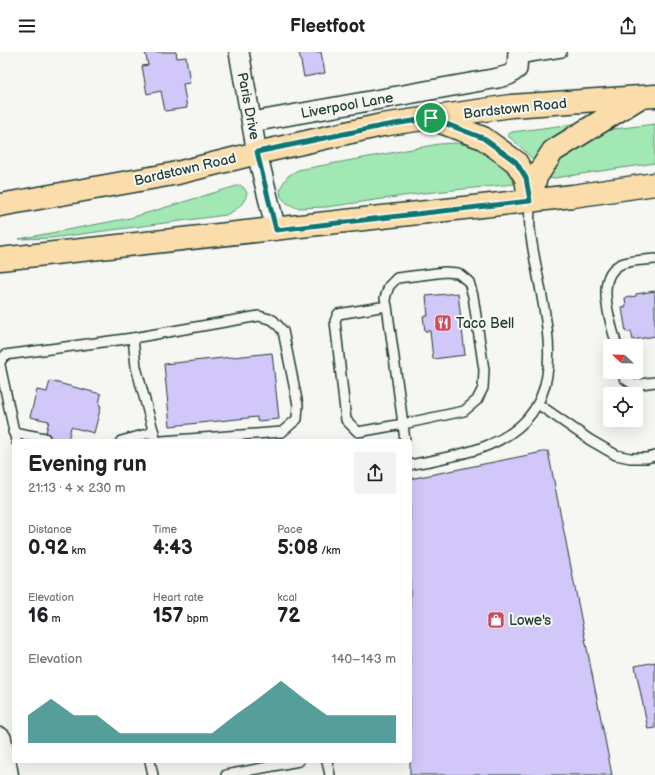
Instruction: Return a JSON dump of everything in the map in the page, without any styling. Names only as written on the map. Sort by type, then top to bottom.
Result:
[{"type":"main road","name":"Bardstown Road","points":[[0,205],[173,174],[257,152],[382,126],[511,106],[647,97]]},
{"type":"main road","points":[[530,201],[536,176],[553,151],[647,97]]},
{"type":"main road","points":[[431,118],[483,138],[516,162],[526,178],[530,201]]},
{"type":"main road","points":[[0,260],[530,201],[655,184]]},
{"type":"street","name":"Paris Drive","points":[[239,52],[257,152],[276,230]]},
{"type":"street","name":"Liverpool Lane","points":[[252,122],[498,78],[509,75],[517,68],[518,55]]},
{"type":"street","points":[[5,746],[7,775]]},
{"type":"lane","points":[[518,55],[562,52]]},
{"type":"lane","points":[[412,465],[447,458],[481,448],[508,435],[518,427],[538,404],[545,389],[549,349],[530,227],[530,201]]},
{"type":"lane","points":[[615,339],[608,312],[605,288],[609,276],[614,267],[624,263],[655,259]]},
{"type":"lane","points":[[387,306],[338,314],[335,320],[346,420],[358,432],[403,424],[464,411],[477,400],[483,388],[484,370],[482,355],[473,296],[469,282],[458,273],[446,272],[397,278],[389,286],[386,298],[403,424],[405,439]]},
{"type":"lane","points":[[45,438],[14,436],[0,363],[5,355],[133,338],[259,316],[273,320],[283,331],[298,405],[297,418],[282,432],[189,439]]},
{"type":"lane","points":[[133,338],[136,367],[155,437],[138,439]]},
{"type":"lane","points":[[625,379],[634,385],[655,382]]},
{"type":"lane","points":[[538,404],[590,440],[616,455],[630,458],[647,458],[655,456]]},
{"type":"lane","points":[[150,763],[153,775]]},
{"type":"lane","points":[[226,775],[289,763]]},
{"type":"lane","points":[[327,763],[330,775]]},
{"type":"green space","points":[[581,123],[534,161],[507,135],[512,132]]},
{"type":"green space","points":[[655,124],[655,163],[548,179],[545,175],[556,159],[605,130]]},
{"type":"green space","points":[[455,143],[479,149],[489,155],[505,169],[514,184],[424,193],[327,207],[297,208],[287,203],[281,197],[280,191],[282,185],[288,176],[298,170],[439,144]]},
{"type":"green space","points":[[240,185],[247,193],[246,197],[239,207],[226,215],[51,238],[19,239],[130,218]]},
{"type":"building","points":[[145,52],[176,52],[177,58],[186,57],[190,83],[183,84],[187,108],[165,111],[161,91],[147,94],[142,66],[148,65]]},
{"type":"building","points":[[299,52],[321,52],[325,73],[304,77]]},
{"type":"building","points":[[655,291],[655,336],[633,339],[631,331],[626,332],[622,308],[626,307],[625,298],[636,296],[636,294]]},
{"type":"building","name":"Taco Bell","points":[[458,293],[465,355],[433,359],[430,331],[425,331],[423,316],[428,316],[426,296]]},
{"type":"building","points":[[272,353],[279,419],[257,421],[257,417],[170,426],[164,364]]},
{"type":"building","points":[[50,381],[101,394],[99,405],[101,406],[94,433],[71,427],[68,439],[50,439],[50,436],[46,432],[49,421],[30,417],[37,390],[47,392]]},
{"type":"building","name":"Lowe's","points":[[548,451],[612,775],[410,775],[410,763],[412,763],[412,479]]},
{"type":"building","points":[[655,662],[655,728],[648,729],[635,666]]},
{"type":"place","name":"Taco Bell","points":[[443,323]]},
{"type":"place","name":"Lowe's","points":[[496,620]]},
{"type":"route","points":[[431,118],[483,138],[516,162],[526,178],[530,201],[276,230],[257,152],[382,126],[431,118]]}]
